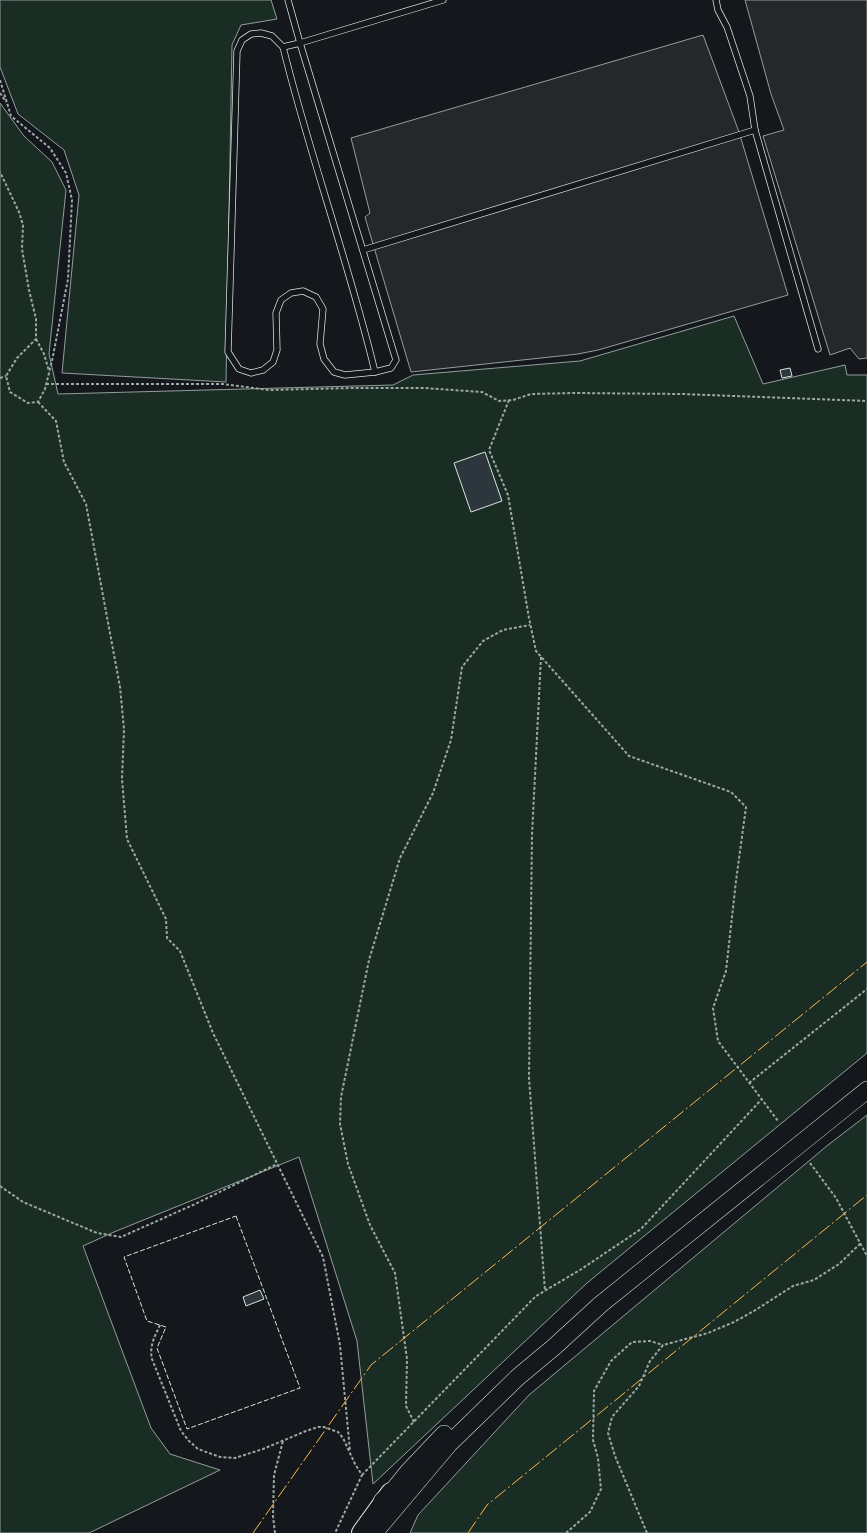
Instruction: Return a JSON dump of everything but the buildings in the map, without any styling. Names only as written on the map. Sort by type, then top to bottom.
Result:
[{"type":"highway","points":[[362,1533],[396,1497]]},
{"type":"main road","points":[[374,1533],[396,1497],[433,1445],[484,1394],[528,1355],[554,1335],[601,1304],[867,1090]]},
{"type":"main road","points":[[354,1533],[371,1511],[396,1497]]},
{"type":"main road","points":[[381,1533],[396,1497]]},
{"type":"lane","points":[[288,0],[396,360],[391,368],[375,372],[345,375],[334,372],[324,359],[320,344],[323,309],[316,297],[303,291],[291,293],[281,300],[276,313],[277,350],[273,362],[263,370],[251,373],[239,369],[228,352],[237,51],[242,40],[251,34],[261,32],[272,36],[283,47],[294,93],[365,329],[375,372]]},
{"type":"lane","points":[[283,47],[443,0]]},
{"type":"lane","points":[[716,0],[718,10],[727,27],[750,96],[755,130],[818,349]]},
{"type":"lane","points":[[363,250],[755,130]]},
{"type":"path","points":[[0,80],[11,116],[50,148],[66,172],[72,200],[68,278],[49,372],[46,384],[38,402]]},
{"type":"path","points":[[0,93],[8,104]]},
{"type":"path","points":[[0,172],[19,212],[23,226],[22,249],[28,290],[36,319],[36,339],[44,354],[49,372]]},
{"type":"path","points":[[0,378],[6,376],[17,358],[36,339]]},
{"type":"path","points":[[6,376],[10,392],[28,403],[38,402]]},
{"type":"path","points":[[46,384],[215,384],[269,390],[424,388],[482,392],[499,401],[531,394],[574,393],[697,395],[867,401]]},
{"type":"path","points":[[509,400],[489,450],[508,495],[530,625],[536,651],[629,756],[731,792],[746,807],[726,972],[713,1008],[718,1041],[778,1122]]},
{"type":"path","points":[[38,402],[56,421],[64,462],[86,504],[120,687],[124,729],[122,779],[127,839],[166,919],[167,938],[180,951],[213,1033],[323,1257],[340,1345],[350,1451]]},
{"type":"path","points":[[414,1422],[406,1406],[407,1360],[395,1273],[370,1225],[348,1164],[340,1124],[341,1097],[369,960],[400,858],[433,793],[451,740],[462,667],[483,641],[503,630],[530,625]]},
{"type":"path","points":[[541,656],[532,835],[529,1078],[544,1291]]},
{"type":"path","points":[[749,1083],[867,989]]},
{"type":"path","points":[[335,1533],[362,1475],[536,1296],[580,1270],[641,1228],[761,1100]]},
{"type":"path","points":[[810,1163],[836,1198],[867,1256]]},
{"type":"path","points":[[0,1186],[23,1202],[89,1230],[97,1233],[121,1237],[193,1205],[277,1164]]},
{"type":"path","points":[[566,1533],[590,1512],[601,1489],[598,1458],[593,1440],[594,1391],[611,1361],[632,1342],[650,1341],[663,1345],[708,1333],[734,1322],[793,1286],[814,1280],[839,1264],[861,1243]]},
{"type":"path","points":[[160,1325],[152,1342],[152,1359],[182,1431],[189,1442],[198,1449],[211,1454],[235,1458],[263,1449],[306,1431],[318,1427],[324,1427],[338,1432],[350,1451],[355,1464],[362,1475]]},
{"type":"path","points":[[647,1533],[615,1456],[608,1433],[612,1417],[639,1386],[650,1361],[663,1345]]},
{"type":"path","points":[[275,1533],[273,1516],[274,1475],[283,1441]]},
{"type":"green space","points":[[0,0],[271,0],[277,19],[241,25],[232,45],[226,382],[62,373],[79,195],[64,150],[18,114],[0,67]]},
{"type":"green space","points":[[0,103],[24,136],[52,162],[66,190],[49,354],[58,394],[393,385],[413,375],[580,361],[734,316],[763,384],[845,365],[847,375],[867,375],[867,1053],[587,1283],[373,1484],[357,1341],[299,1157],[83,1246],[151,1428],[170,1454],[220,1470],[89,1533],[0,1533]]},
{"type":"green space","points":[[867,1115],[867,1533],[410,1533],[418,1515],[529,1395],[828,1145]]},
{"type":"shaded area","points":[[745,0],[867,0],[867,358],[859,359],[850,348],[830,355],[763,136],[784,130],[771,94]]},
{"type":"shaded area","points":[[703,35],[739,132],[788,295],[598,350],[578,354],[411,372],[365,217],[370,213],[351,138]]},
{"type":"fence","points":[[236,1216],[300,1388],[187,1429],[157,1348],[166,1327],[147,1321],[124,1257],[236,1216]]},
{"type":"power","points":[[253,1533],[371,1365],[867,962]]},
{"type":"power","points":[[468,1533],[487,1505],[867,1195]]}]
